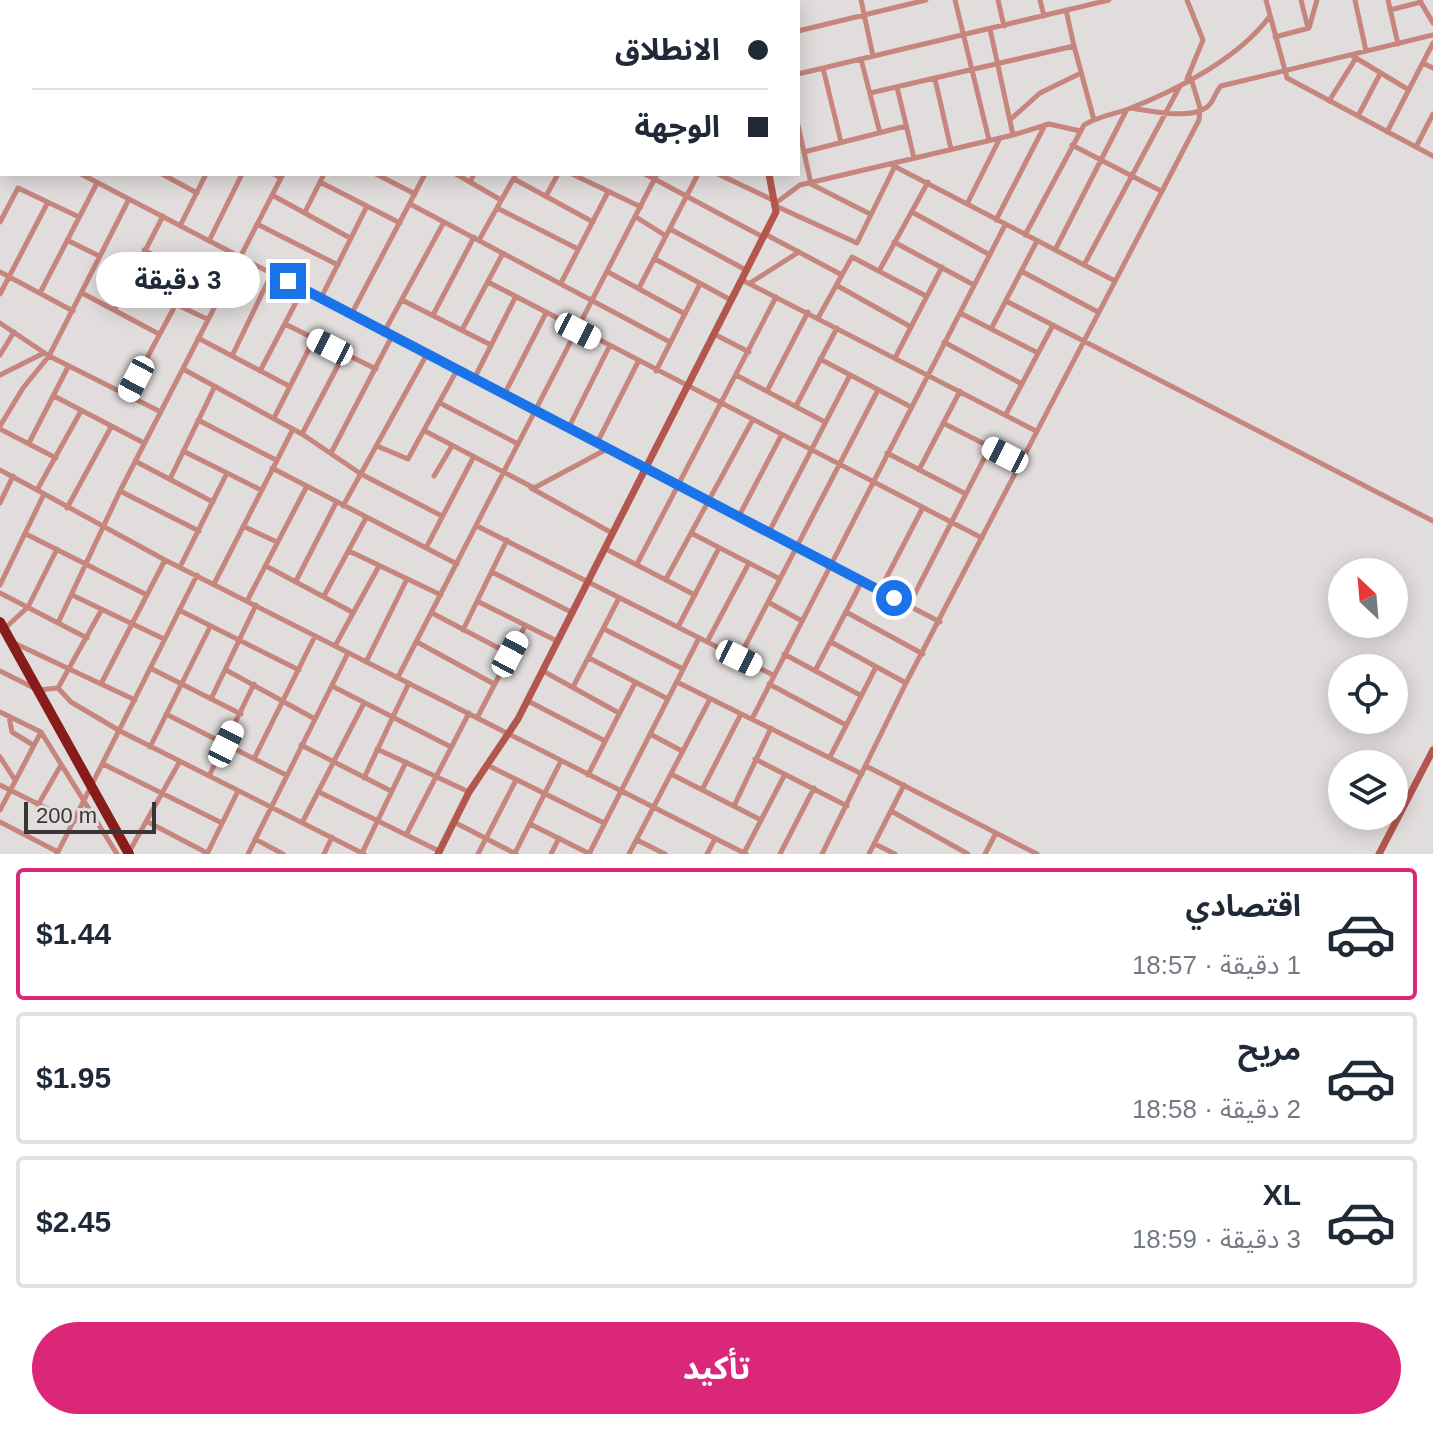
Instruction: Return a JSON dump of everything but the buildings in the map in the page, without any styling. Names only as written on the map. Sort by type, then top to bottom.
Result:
[{"type":"highway","points":[[2,626],[92,787],[125,853]]},
{"type":"street","points":[[861,0],[873,56]]},
{"type":"street","points":[[800,31],[926,0]]},
{"type":"street","points":[[955,0],[989,140]]},
{"type":"street","points":[[998,0],[1004,26]]},
{"type":"street","points":[[1040,0],[1044,16]]},
{"type":"street","points":[[800,74],[1109,0]]},
{"type":"street","points":[[1084,265],[1181,84],[1191,72],[1203,40],[1187,0]]},
{"type":"street","points":[[1266,0],[1283,71],[1289,80],[1433,156]]},
{"type":"street","points":[[1301,0],[1308,29]]},
{"type":"street","points":[[1308,29],[1317,0]]},
{"type":"street","points":[[1355,0],[1366,51]]},
{"type":"street","points":[[1388,0],[1398,44]]},
{"type":"street","points":[[1390,10],[1420,1],[1433,23]]},
{"type":"street","points":[[1066,10],[1094,120]]},
{"type":"street","points":[[1025,235],[1080,131],[1094,120],[1129,109],[1191,78],[1253,36],[1270,16]]},
{"type":"street","points":[[990,29],[1013,135]]},
{"type":"street","points":[[1275,37],[1308,29]]},
{"type":"street","points":[[1129,109],[1200,111],[1209,105],[1221,86],[1433,35]]},
{"type":"street","points":[[1387,132],[1433,43]]},
{"type":"street","points":[[870,93],[1074,46]]},
{"type":"street","points":[[1353,56],[1409,90]]},
{"type":"street","points":[[1329,101],[1353,56]]},
{"type":"street","points":[[861,59],[880,133]]},
{"type":"street","points":[[1423,63],[1433,68]]},
{"type":"street","points":[[823,68],[841,142]]},
{"type":"street","points":[[1010,120],[1044,90],[1081,73]]},
{"type":"street","points":[[1358,116],[1380,74]]},
{"type":"street","points":[[824,854],[906,683],[1199,120],[1200,111],[1191,78]]},
{"type":"street","points":[[935,79],[951,149]]},
{"type":"street","points":[[897,87],[914,158]]},
{"type":"street","points":[[1055,250],[1129,109]]},
{"type":"street","points":[[1416,147],[1433,114]]},
{"type":"street","points":[[746,282],[747,271],[777,204],[796,186],[893,166],[1045,124],[1080,131]]},
{"type":"street","points":[[996,220],[1045,124]]},
{"type":"street","points":[[804,152],[906,126]]},
{"type":"street","points":[[800,134],[811,184]]},
{"type":"street","points":[[967,204],[1000,138]]},
{"type":"street","points":[[1072,145],[1161,191]]},
{"type":"street","points":[[893,166],[1115,281]]},
{"type":"street","points":[[818,318],[852,257],[893,166]]},
{"type":"street","points":[[169,176],[197,193]]},
{"type":"street","points":[[180,226],[205,176]]},
{"type":"street","points":[[209,241],[241,176]]},
{"type":"street","points":[[58,623],[144,443],[282,176]]},
{"type":"street","points":[[305,212],[323,176]]},
{"type":"street","points":[[380,176],[415,194]]},
{"type":"street","points":[[351,315],[424,176]]},
{"type":"street","points":[[460,176],[501,200]]},
{"type":"street","points":[[470,182],[473,176]]},
{"type":"street","points":[[433,315],[515,176],[593,222]]},
{"type":"street","points":[[546,196],[557,176]]},
{"type":"street","points":[[576,176],[641,207]]},
{"type":"street","points":[[639,288],[697,176]]},
{"type":"street","points":[[722,176],[857,243]]},
{"type":"street","points":[[770,176],[777,204]]},
{"type":"street","points":[[398,677],[656,177],[686,198],[842,275]]},
{"type":"street","points":[[40,293],[95,179],[383,334],[710,499],[940,622]]},
{"type":"street","points":[[320,182],[400,223]]},
{"type":"street","points":[[879,271],[928,182]]},
{"type":"street","points":[[811,184],[870,214]]},
{"type":"street","points":[[0,222],[18,188],[79,217]]},
{"type":"street","points":[[561,283],[608,192]]},
{"type":"street","points":[[272,195],[350,238]]},
{"type":"street","points":[[56,458],[0,427],[73,311],[129,199]]},
{"type":"street","points":[[0,294],[48,202]]},
{"type":"street","points":[[410,204],[670,342]]},
{"type":"street","points":[[321,298],[367,206]]},
{"type":"street","points":[[497,208],[578,249]]},
{"type":"street","points":[[912,212],[990,255]]},
{"type":"street","points":[[115,309],[163,216]]},
{"type":"street","points":[[636,217],[666,236]]},
{"type":"street","points":[[383,334],[444,222]]},
{"type":"street","points":[[257,224],[338,265]]},
{"type":"street","points":[[752,719],[1005,225]]},
{"type":"street","points":[[670,229],[747,271]]},
{"type":"street","points":[[67,240],[99,256]]},
{"type":"street","points":[[991,329],[1037,241]]},
{"type":"street","points":[[894,242],[974,285]]},
{"type":"street","points":[[144,250],[222,291]]},
{"type":"street","points":[[319,792],[438,853],[469,792],[527,701],[732,300],[746,282],[799,252]]},
{"type":"street","points":[[461,330],[503,253]]},
{"type":"street","points":[[852,257],[926,296]]},
{"type":"street","points":[[655,259],[732,300]]},
{"type":"street","points":[[895,358],[942,267]]},
{"type":"street","points":[[1021,271],[1098,312]]},
{"type":"street","points":[[0,272],[73,311]]},
{"type":"street","points":[[608,272],[685,314]]},
{"type":"street","points":[[232,356],[272,273]]},
{"type":"street","points":[[129,282],[207,319]]},
{"type":"street","points":[[488,282],[982,538]]},
{"type":"street","points":[[746,282],[1036,431]]},
{"type":"street","points":[[656,371],[700,284]]},
{"type":"street","points":[[836,285],[911,327]]},
{"type":"street","points":[[260,371],[303,289]]},
{"type":"street","points":[[82,293],[159,334]]},
{"type":"street","points":[[637,564],[776,297]]},
{"type":"street","points":[[474,379],[515,298]]},
{"type":"street","points":[[402,300],[491,345]]},
{"type":"street","points":[[1006,301],[1433,521]]},
{"type":"street","points":[[127,395],[176,304]]},
{"type":"street","points":[[767,391],[808,312]]},
{"type":"street","points":[[504,395],[546,313]]},
{"type":"street","points":[[960,313],[1038,353]]},
{"type":"street","points":[[0,323],[46,355],[161,412]]},
{"type":"street","points":[[285,324],[376,369]]},
{"type":"street","points":[[1006,414],[1053,325]]},
{"type":"street","points":[[796,406],[837,328]]},
{"type":"street","points":[[0,355],[14,332]]},
{"type":"street","points":[[714,334],[749,352]]},
{"type":"street","points":[[198,338],[289,386]]},
{"type":"street","points":[[331,453],[391,338]]},
{"type":"street","points":[[274,418],[314,339]]},
{"type":"street","points":[[944,342],[1022,384]]},
{"type":"street","points":[[568,429],[609,347]]},
{"type":"street","points":[[302,434],[344,354]]},
{"type":"street","points":[[296,581],[361,474],[427,354]]},
{"type":"street","points":[[0,375],[46,355]]},
{"type":"street","points":[[820,359],[911,407]]},
{"type":"street","points":[[597,443],[638,362]]},
{"type":"street","points":[[29,443],[68,367]]},
{"type":"street","points":[[183,369],[302,434],[361,474],[442,516]]},
{"type":"street","points":[[377,446],[406,460],[457,370]]},
{"type":"street","points":[[736,375],[825,422]]},
{"type":"street","points":[[769,532],[850,375]]},
{"type":"street","points":[[170,479],[215,386]]},
{"type":"street","points":[[739,658],[878,390]]},
{"type":"street","points":[[919,470],[960,391]]},
{"type":"street","points":[[54,396],[144,443]]},
{"type":"street","points":[[440,403],[518,444]]},
{"type":"street","points":[[37,490],[81,411]]},
{"type":"street","points":[[198,420],[276,460]]},
{"type":"street","points":[[666,579],[752,421]]},
{"type":"street","points":[[943,423],[1020,462]]},
{"type":"street","points":[[67,508],[111,427]]},
{"type":"street","points":[[214,584],[293,429]]},
{"type":"street","points":[[425,431],[612,533]]},
{"type":"street","points":[[739,516],[781,436]]},
{"type":"street","points":[[434,476],[452,446]]},
{"type":"street","points":[[909,605],[990,447]]},
{"type":"street","points":[[530,487],[546,484],[608,448]]},
{"type":"street","points":[[183,451],[261,490]]},
{"type":"street","points":[[887,453],[966,494]]},
{"type":"street","points":[[426,548],[473,458]]},
{"type":"street","points":[[135,461],[213,502]]},
{"type":"street","points":[[272,468],[457,564]]},
{"type":"street","points":[[0,470],[165,560],[745,854],[785,774]]},
{"type":"street","points":[[180,567],[227,473]]},
{"type":"street","points":[[0,503],[13,476]]},
{"type":"street","points":[[247,601],[307,486]]},
{"type":"street","points":[[120,491],[199,531]]},
{"type":"street","points":[[0,585],[44,494]]},
{"type":"street","points":[[880,590],[922,509]]},
{"type":"street","points":[[324,596],[366,518]]},
{"type":"street","points":[[243,526],[277,542]]},
{"type":"street","points":[[477,526],[773,675]]},
{"type":"street","points":[[691,533],[780,579]]},
{"type":"street","points":[[26,534],[145,594]]},
{"type":"street","points":[[463,630],[507,540]]},
{"type":"street","points":[[604,548],[695,595]]},
{"type":"street","points":[[678,627],[719,548]]},
{"type":"street","points":[[2,626],[28,607],[57,549]]},
{"type":"street","points":[[349,551],[441,595]]},
{"type":"street","points":[[102,682],[165,560]]},
{"type":"street","points":[[707,642],[749,563]]},
{"type":"street","points":[[266,566],[352,612]]},
{"type":"street","points":[[335,646],[379,566]]},
{"type":"street","points":[[492,572],[573,613]]},
{"type":"street","points":[[0,822],[58,853],[197,575]]},
{"type":"street","points":[[366,662],[407,579]]},
{"type":"street","points":[[815,671],[862,581]]},
{"type":"street","points":[[0,593],[87,638]]},
{"type":"street","points":[[72,595],[164,639]]},
{"type":"street","points":[[573,687],[619,598]]},
{"type":"street","points":[[479,602],[557,641]]},
{"type":"street","points":[[768,602],[802,621]]},
{"type":"street","points":[[211,699],[256,605]]},
{"type":"street","points":[[58,688],[102,609]]},
{"type":"street","points":[[179,610],[299,670]]},
{"type":"street","points":[[846,612],[923,654]]},
{"type":"street","points":[[432,613],[510,654]]},
{"type":"street","points":[[477,718],[525,626]]},
{"type":"street","points":[[150,747],[210,627]]},
{"type":"street","points":[[604,629],[683,669]]},
{"type":"street","points":[[254,759],[315,636]]},
{"type":"street","points":[[530,824],[590,854],[699,638]]},
{"type":"street","points":[[11,642],[72,667],[135,700]]},
{"type":"street","points":[[417,642],[494,684]]},
{"type":"street","points":[[831,642],[906,683]]},
{"type":"street","points":[[248,854],[348,653]]},
{"type":"street","points":[[784,654],[860,695]]},
{"type":"street","points":[[589,658],[668,699]]},
{"type":"street","points":[[830,757],[876,667]]},
{"type":"street","points":[[150,668],[241,714]]},
{"type":"street","points":[[226,670],[315,719]]},
{"type":"street","points":[[0,671],[38,690],[58,688]]},
{"type":"street","points":[[542,671],[619,713]]},
{"type":"street","points":[[677,682],[862,774]]},
{"type":"street","points":[[364,778],[409,683]]},
{"type":"street","points":[[588,775],[635,683]]},
{"type":"street","points":[[209,776],[254,684]]},
{"type":"street","points":[[769,684],[846,725]]},
{"type":"street","points":[[332,686],[451,747]]},
{"type":"street","points":[[58,688],[71,702],[120,731],[363,853],[406,762]]},
{"type":"street","points":[[629,854],[710,698]]},
{"type":"street","points":[[527,701],[605,741]]},
{"type":"street","points":[[302,823],[364,703]]},
{"type":"street","points":[[0,712],[41,732],[84,803],[125,853],[148,822],[180,761]]},
{"type":"street","points":[[406,835],[469,713]]},
{"type":"street","points":[[166,714],[286,775]]},
{"type":"street","points":[[702,790],[741,714]]},
{"type":"street","points":[[9,716],[12,732],[33,745]]},
{"type":"street","points":[[734,806],[771,728]]},
{"type":"street","points":[[0,810],[41,732]]},
{"type":"street","points":[[650,734],[682,751]]},
{"type":"street","points":[[301,745],[391,791]]},
{"type":"street","points":[[377,749],[469,792]]},
{"type":"street","points":[[1379,854],[1433,750]]},
{"type":"street","points":[[0,757],[15,780]]},
{"type":"street","points":[[755,759],[847,806]]},
{"type":"street","points":[[454,822],[516,854],[561,761]]},
{"type":"street","points":[[103,764],[222,823]]},
{"type":"street","points":[[486,764],[604,823]]},
{"type":"street","points":[[38,805],[61,765]]},
{"type":"street","points":[[866,766],[1037,854]]},
{"type":"street","points":[[671,774],[761,820]]},
{"type":"street","points":[[478,854],[516,780]]},
{"type":"street","points":[[0,785],[74,822]]},
{"type":"street","points":[[869,854],[904,785]]},
{"type":"street","points":[[780,854],[814,788]]},
{"type":"street","points":[[148,822],[208,854],[238,791]]},
{"type":"street","points":[[891,811],[968,854]]},
{"type":"street","points":[[985,854],[996,833]]},
{"type":"street","points":[[324,854],[332,837]]},
{"type":"street","points":[[551,854],[559,838]]},
{"type":"street","points":[[255,839],[283,854]]},
{"type":"street","points":[[707,854],[715,839]]},
{"type":"street","points":[[637,840],[665,854]]},
{"type":"street","points":[[875,844],[895,854]]},
{"type":"route","points":[[288,281],[391,338],[710,499],[894,598]]}]
